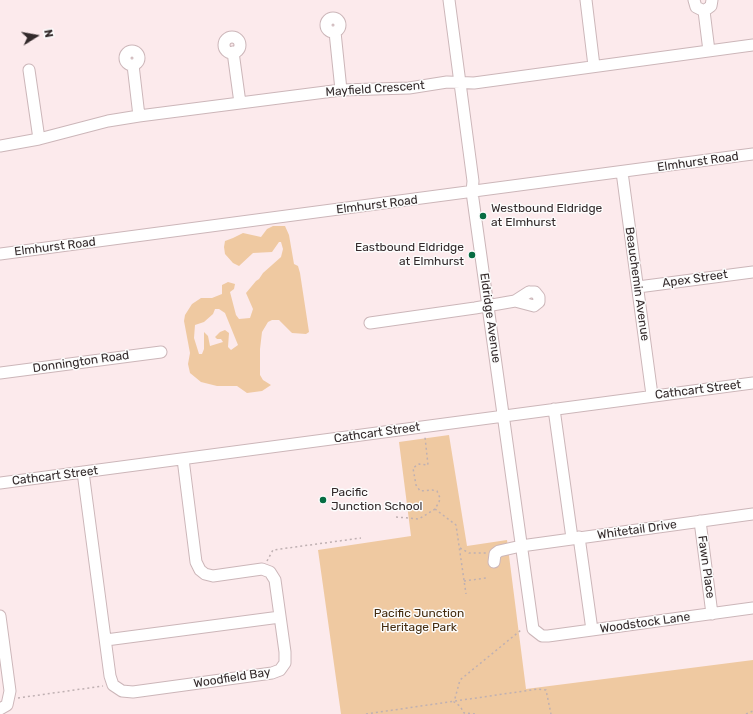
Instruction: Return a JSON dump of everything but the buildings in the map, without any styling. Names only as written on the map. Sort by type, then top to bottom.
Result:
[{"type":"street","name":"Eldridge Avenue","points":[[450,0],[473,182],[472,192],[531,623],[537,634]]},
{"type":"street","points":[[586,0],[594,66]]},
{"type":"street","points":[[694,0],[696,7],[704,11]]},
{"type":"street","points":[[704,11],[711,6],[712,0]]},
{"type":"street","points":[[704,11],[709,51]]},
{"type":"street","points":[[335,32],[341,90]]},
{"type":"street","name":"Mayfield Crescent","points":[[0,146],[39,139],[108,120],[341,90],[403,88],[447,82],[474,83],[753,45]]},
{"type":"street","points":[[233,52],[240,103]]},
{"type":"street","points":[[133,65],[140,116]]},
{"type":"street","points":[[29,70],[39,139]]},
{"type":"street","name":"Elmhurst Road","points":[[0,254],[753,154]]},
{"type":"street","name":"Beauchemin Avenue","points":[[622,172],[652,395]]},
{"type":"street","name":"Apex Street","points":[[638,287],[753,272]]},
{"type":"street","points":[[370,322],[515,301]]},
{"type":"street","name":"Donnington Road","points":[[0,373],[161,352]]},
{"type":"street","name":"Cathcart Street","points":[[0,483],[753,382]]},
{"type":"street","points":[[554,409],[592,630]]},
{"type":"street","points":[[183,459],[196,562],[200,570],[213,576],[262,569]]},
{"type":"street","points":[[83,472],[110,676],[113,685]]},
{"type":"street","name":"Whitetail Drive","points":[[494,558],[521,546],[753,514]]},
{"type":"street","name":"Fawn Place","points":[[700,521],[712,614]]},
{"type":"street","name":"Woodfield Bay","points":[[113,685],[122,691],[133,692],[272,673],[280,670],[285,663],[285,652],[275,580],[270,572],[262,569]]},
{"type":"street","name":"Woodstock Lane","points":[[537,634],[548,636],[753,608]]},
{"type":"street","points":[[0,616],[10,699],[8,705],[0,709]]},
{"type":"street","points":[[106,640],[280,617]]},
{"type":"path","points":[[396,517],[419,519],[435,509],[440,498],[437,491],[420,491],[417,488],[413,468],[419,464],[428,465],[425,437]]},
{"type":"path","points":[[435,509],[456,525],[466,594]]},
{"type":"path","points":[[262,569],[273,550],[361,538]]},
{"type":"path","points":[[460,548],[469,553],[494,558]]},
{"type":"path","points":[[464,581],[486,578]]},
{"type":"path","points":[[454,702],[460,680],[521,630]]},
{"type":"path","points":[[10,699],[113,685]]},
{"type":"path","points":[[366,714],[538,689],[546,690],[551,714]]},
{"type":"path","points":[[454,702],[460,706],[464,714],[475,714]]},
{"type":"path","points":[[746,714],[753,711]]},
{"type":"green space","points":[[273,226],[285,226],[289,235],[294,264],[298,266],[300,273],[309,332],[306,334],[292,333],[279,320],[272,320],[268,322],[262,332],[260,349],[260,375],[263,380],[271,385],[262,391],[247,393],[237,386],[217,386],[201,382],[190,373],[188,364],[190,353],[184,321],[185,315],[192,304],[201,298],[212,298],[222,294],[222,285],[228,282],[235,284],[234,289],[230,292],[236,315],[239,319],[250,318],[253,309],[246,293],[263,273],[281,257],[283,249],[281,242],[279,242],[272,252],[253,253],[239,266],[233,263],[225,254],[225,241],[243,233],[261,237],[267,229]],"holes":[[[215,309],[219,309],[225,313],[238,345],[231,350],[228,347],[229,333],[225,330],[220,332],[215,337],[217,339],[221,339],[223,342],[210,346],[208,336],[204,332],[204,349],[202,354],[199,354],[194,338],[195,325],[204,322],[213,314]]]},
{"type":"green space","name":"Pacific Junction Heritage Park","points":[[449,435],[467,546],[507,540],[526,689],[753,660],[753,714],[341,714],[318,550],[411,536],[399,442]]},
{"type":"place","name":"Westbound Eldridge at Elmhurst","points":[[483,216]]},
{"type":"place","name":"Eastbound Eldridge at Elmhurst","points":[[472,255]]},
{"type":"place","name":"Pacific Junction School","points":[[323,500]]}]
